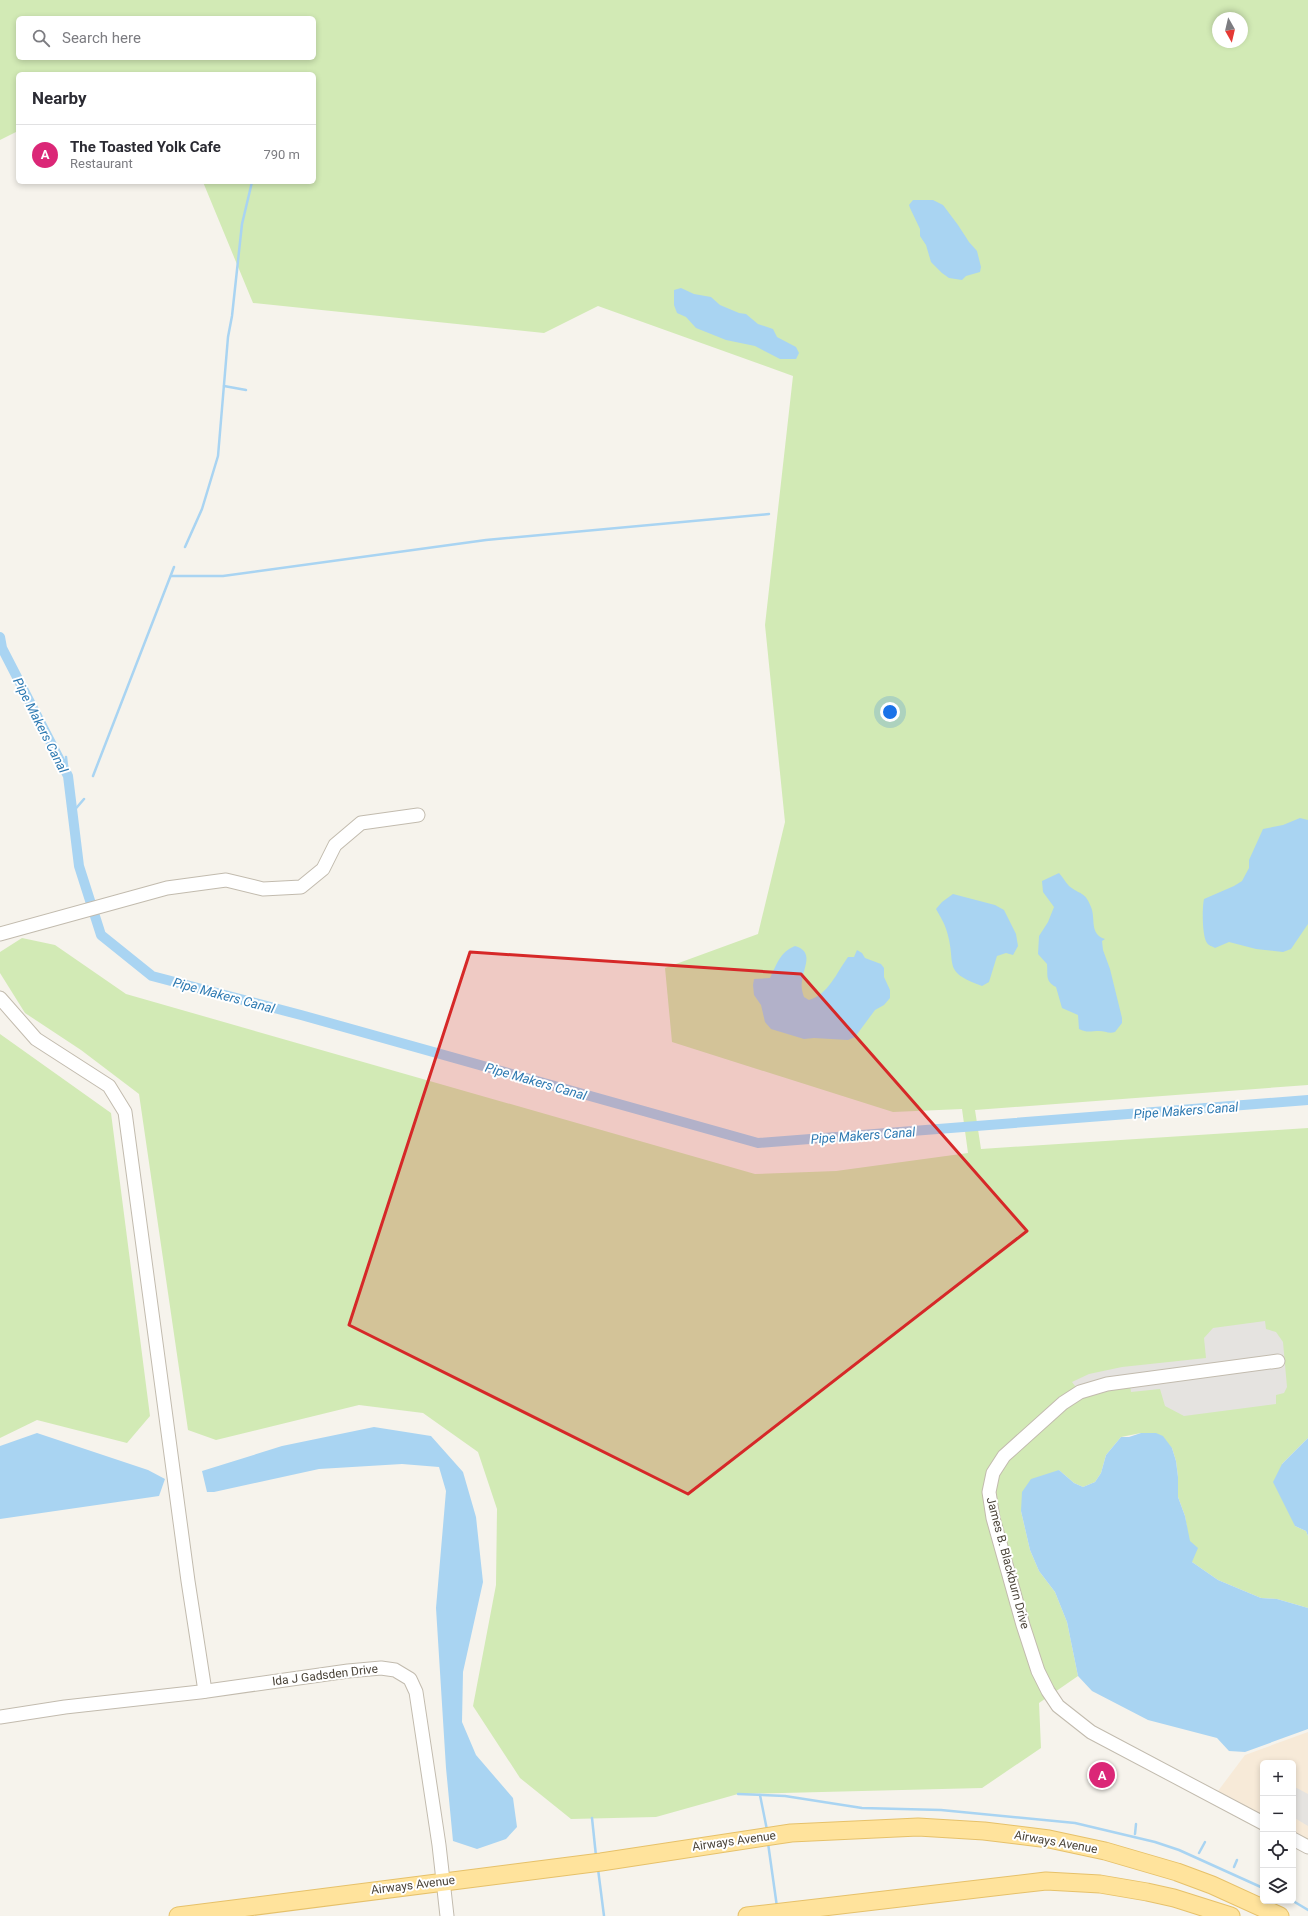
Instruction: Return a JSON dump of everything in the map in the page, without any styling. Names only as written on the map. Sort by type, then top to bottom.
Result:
[{"type":"main road","name":"Airways Avenue","points":[[178,1916],[597,1862],[791,1833],[918,1827],[984,1831],[1049,1839],[1105,1851],[1177,1872],[1212,1885],[1280,1916]]},
{"type":"main road","points":[[747,1916],[1046,1881],[1100,1884],[1147,1892],[1181,1900],[1231,1916]]},
{"type":"street","points":[[0,934],[167,888],[226,880],[262,889],[301,887],[323,869],[335,845],[361,823],[418,815]]},
{"type":"street","points":[[0,998],[36,1040],[109,1086],[125,1112],[188,1581],[205,1691]]},
{"type":"street","name":"James B. Blackburn Drive","points":[[1260,1821],[1091,1732],[1058,1706],[1043,1682],[1023,1625],[993,1518],[989,1492],[992,1473],[1004,1456],[1040,1422],[1080,1392],[1107,1384],[1278,1361]]},
{"type":"street","name":"Ida J Gadsden Drive","points":[[0,1717],[65,1707],[205,1691],[348,1670],[381,1668],[395,1670],[410,1679],[416,1692],[439,1845],[447,1916]]},
{"type":"street","points":[[1296,1841],[1308,1848]]},
{"type":"highlighted area","points":[[470,952],[801,974],[1027,1231],[688,1494],[349,1325]]},
{"type":"shaded area","points":[[1265,1321],[1266,1329],[1276,1332],[1283,1342],[1287,1387],[1284,1393],[1276,1395],[1276,1404],[1184,1416],[1165,1406],[1160,1389],[1131,1392],[1130,1385],[1084,1398],[1072,1382],[1089,1374],[1122,1367],[1206,1358],[1204,1338],[1213,1328]]},
{"type":"shaded area","points":[[1308,1732],[1308,1847],[1296,1841],[1296,1760],[1260,1760],[1260,1820],[1215,1795],[1245,1755]]},
{"type":"shaded area","points":[[1296,1788],[1308,1794],[1308,1826],[1296,1819]]},
{"type":"green space","points":[[0,0],[1308,0],[1308,1085],[975,1110],[981,1149],[1308,1128],[1308,1438],[1282,1464],[1295,1526],[1306,1531],[1308,1536],[1308,1608],[1277,1599],[1261,1598],[1218,1580],[1192,1562],[1185,1516],[1178,1497],[1178,1477],[1176,1461],[1172,1448],[1141,1433],[1121,1437],[1106,1455],[1101,1473],[1095,1482],[1083,1487],[1074,1483],[1059,1470],[1021,1511],[1030,1550],[1039,1571],[1055,1592],[1067,1622],[1078,1676],[1039,1703],[1041,1748],[982,1788],[738,1794],[656,1817],[571,1819],[520,1778],[473,1706],[496,1585],[497,1509],[478,1452],[423,1413],[359,1405],[216,1440],[188,1430],[139,1094],[81,1050],[25,1013],[0,973],[0,952],[22,938],[55,945],[126,994],[755,1174],[836,1171],[968,1153],[962,1109],[893,1112],[672,1042],[665,968],[758,934],[785,822],[765,625],[793,376],[598,306],[544,333],[253,303],[204,184],[316,184],[316,72],[16,72],[16,132],[0,140]]},
{"type":"green space","points":[[0,1034],[111,1113],[150,1416],[127,1443],[37,1420],[0,1438]]},
{"type":"water","points":[[913,200],[933,200],[943,205],[977,251],[981,267],[980,272],[966,276],[962,280],[949,278],[931,262],[926,245],[920,236],[920,229],[909,205]]},
{"type":"water","points":[[681,288],[694,294],[711,297],[720,305],[739,313],[746,314],[758,324],[773,329],[777,337],[796,347],[799,353],[796,359],[780,359],[755,346],[726,340],[696,328],[686,317],[677,313],[674,305],[674,290]]},
{"type":"water","points":[[1300,818],[1308,820],[1308,924],[1291,949],[1283,952],[1256,949],[1229,942],[1215,948],[1209,945],[1205,939],[1203,928],[1204,899],[1242,881],[1249,868],[1249,860],[1263,829],[1283,825]]},
{"type":"water","points":[[1059,873],[1069,886],[1087,898],[1091,907],[1095,930],[1100,937],[1105,939],[1102,941],[1103,950],[1110,969],[1122,1018],[1122,1023],[1115,1032],[1087,1031],[1079,1029],[1078,1015],[1062,1008],[1056,987],[1050,983],[1047,975],[1047,964],[1038,954],[1039,936],[1048,922],[1054,907],[1043,892],[1042,881]]},
{"type":"water","points":[[953,894],[995,905],[1004,910],[1016,934],[1018,946],[1013,955],[1006,953],[997,956],[989,982],[982,986],[961,976],[953,966],[950,943],[946,929],[936,909],[942,902]]},
{"type":"water","points":[[795,946],[805,952],[806,961],[802,991],[804,997],[809,1000],[822,993],[827,988],[848,957],[854,957],[857,950],[862,953],[865,958],[881,964],[884,968],[884,977],[890,990],[890,998],[884,1005],[875,1010],[855,1037],[848,1040],[814,1038],[804,1039],[771,1029],[765,1022],[761,1005],[754,995],[754,979],[770,978],[782,955]]},
{"type":"water","points":[[374,1427],[431,1436],[463,1472],[476,1517],[483,1582],[463,1672],[462,1722],[476,1755],[513,1798],[517,1827],[506,1839],[477,1849],[453,1841],[446,1768],[436,1608],[446,1491],[439,1467],[402,1464],[319,1469],[214,1492],[207,1492],[202,1471],[282,1446]]},
{"type":"water","points":[[37,1433],[148,1470],[165,1479],[159,1496],[0,1519],[0,1446]]},
{"type":"water","points":[[1141,1433],[1156,1433],[1163,1436],[1172,1448],[1176,1461],[1178,1477],[1178,1497],[1185,1516],[1190,1541],[1198,1548],[1192,1562],[1218,1580],[1261,1598],[1277,1599],[1308,1608],[1308,1729],[1245,1752],[1229,1751],[1217,1738],[1148,1720],[1092,1691],[1078,1676],[1067,1622],[1055,1592],[1039,1571],[1030,1550],[1021,1511],[1022,1492],[1031,1479],[1059,1470],[1074,1483],[1083,1487],[1095,1482],[1101,1473],[1106,1455],[1121,1437],[1129,1437]]},
{"type":"water","points":[[1308,1438],[1308,1536],[1306,1531],[1295,1526],[1273,1482],[1282,1464]]},
{"type":"waterway","points":[[185,547],[202,509],[218,456],[228,337],[232,316],[242,224],[252,184]]},
{"type":"waterway","points":[[224,386],[246,390]]},
{"type":"waterway","points":[[171,576],[223,576],[486,540],[769,514]]},
{"type":"waterway","points":[[93,776],[174,567]]},
{"type":"waterway","name":"Pipe Makers Canal","points":[[0,637],[2,648],[68,776],[79,866],[101,935],[152,976],[301,1015],[758,1143],[1308,1100]]},
{"type":"waterway","name":"Pipe Makers Canal","points":[[66,757],[72,813],[84,799]]},
{"type":"waterway","points":[[738,1794],[785,1796],[862,1808],[941,1810],[1075,1823],[1155,1842],[1179,1850],[1260,1887]]},
{"type":"waterway","points":[[760,1795],[767,1830]]},
{"type":"waterway","points":[[592,1818],[596,1856]]},
{"type":"waterway","points":[[1135,1834],[1136,1824]]},
{"type":"waterway","points":[[1199,1853],[1205,1842]]},
{"type":"waterway","points":[[768,1843],[777,1907]]},
{"type":"waterway","points":[[1234,1867],[1237,1860]]},
{"type":"waterway","points":[[598,1869],[604,1916]]},
{"type":"waterway","points":[[1296,1903],[1308,1910]]},
{"type":"place","name":"The Toasted Yolk Cafe","points":[[1102,1775]]}]
